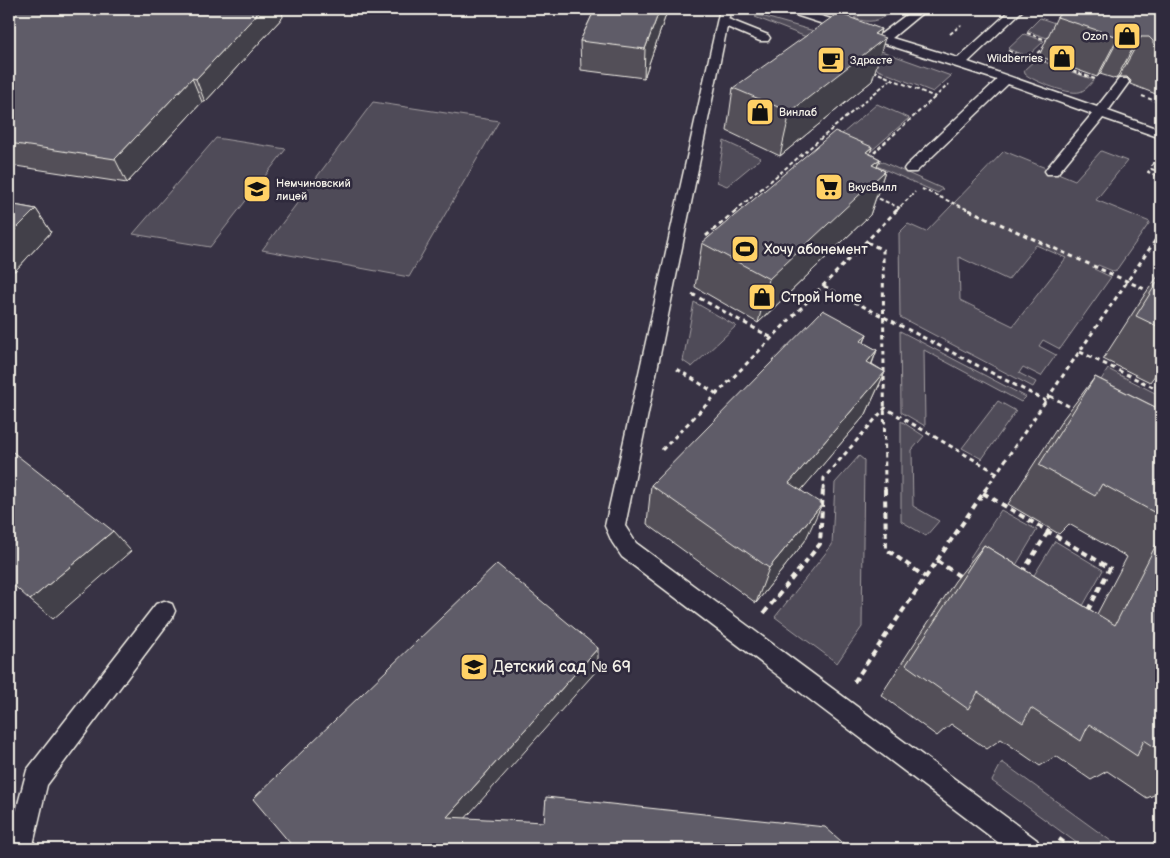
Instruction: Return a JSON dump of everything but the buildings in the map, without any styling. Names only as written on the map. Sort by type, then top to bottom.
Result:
[{"type":"lane","points":[[787,9],[960,62],[1161,134]]},
{"type":"lane","points":[[884,38],[922,9]]},
{"type":"lane","points":[[960,62],[1018,9]]},
{"type":"lane","points":[[764,38],[724,15],[615,526],[619,536],[629,550],[1028,849]]},
{"type":"lane","points":[[911,169],[1006,79]]},
{"type":"lane","points":[[1052,171],[1123,82]]},
{"type":"lane","points":[[19,849],[36,779],[164,611]]},
{"type":"path","points":[[1050,9],[1066,14]]},
{"type":"path","points":[[1022,31],[1050,41],[1032,58]]},
{"type":"path","points":[[1003,49],[1100,81]]},
{"type":"path","points":[[872,69],[874,73],[935,97]]},
{"type":"path","points":[[705,236],[890,80]]},
{"type":"path","points":[[863,163],[952,81]]},
{"type":"path","points":[[1141,96],[1161,103]]},
{"type":"path","points":[[816,142],[825,146]]},
{"type":"path","points":[[1161,169],[1152,169],[1148,172],[1161,178]]},
{"type":"path","points":[[661,450],[868,242],[919,188],[1153,292]]},
{"type":"path","points":[[866,192],[900,208]]},
{"type":"path","points":[[756,193],[765,197]]},
{"type":"path","points":[[852,685],[1161,232]]},
{"type":"path","points":[[1155,240],[1161,243]]},
{"type":"path","points":[[868,242],[883,250],[886,549],[925,577]]},
{"type":"path","points":[[824,286],[1046,401]]},
{"type":"path","points":[[688,291],[772,338]]},
{"type":"path","points":[[1080,352],[1161,391]]},
{"type":"path","points":[[673,366],[717,394]]},
{"type":"path","points":[[867,379],[884,389]]},
{"type":"path","points":[[1050,396],[1075,409]]},
{"type":"path","points":[[885,408],[997,473]]},
{"type":"path","points":[[761,617],[820,544],[824,478],[885,408]]},
{"type":"path","points":[[983,493],[1110,568],[1083,620]]},
{"type":"path","points":[[1018,580],[1048,532]]},
{"type":"path","points":[[937,561],[962,577]]},
{"type":"path","points":[[1154,849],[1161,832]]},
{"type":"shaded area","points":[[871,9],[895,9],[876,20],[866,21],[854,18]]},
{"type":"shaded area","points":[[758,15],[870,47],[951,76],[933,92],[878,70],[873,63],[755,17]]},
{"type":"shaded area","points":[[1040,18],[1061,25],[1047,38],[1027,31]]},
{"type":"shaded area","points":[[1024,34],[1044,41],[1028,56],[1008,49]]},
{"type":"shaded area","points":[[1036,59],[1094,80],[1086,89],[1077,92],[1053,87],[1025,74],[1024,70]]},
{"type":"shaded area","points":[[373,102],[499,121],[409,277],[262,250]]},
{"type":"shaded area","points":[[877,104],[909,118],[862,159],[829,145]]},
{"type":"shaded area","points":[[216,138],[286,149],[210,247],[133,234]]},
{"type":"shaded area","points":[[724,141],[761,158],[727,186],[717,182]]},
{"type":"shaded area","points":[[1004,151],[1075,180],[1101,151],[1127,161],[1096,200],[1150,222],[1115,272],[1098,265],[1094,269],[1111,277],[1060,349],[1043,340],[1039,346],[1056,355],[1041,376],[1023,367],[1019,373],[1036,382],[1033,387],[900,317],[899,233],[908,224],[926,232]],"holes":[[[1036,245],[1066,258],[1013,326],[960,300],[959,257],[1008,280]]]},
{"type":"shaded area","points":[[874,158],[943,189],[938,193],[870,163]]},
{"type":"shaded area","points":[[694,302],[736,326],[692,367],[683,361]]},
{"type":"shaded area","points":[[900,331],[1026,397],[1021,402],[924,350],[925,426],[901,412]]},
{"type":"shaded area","points":[[1108,369],[1161,396],[1161,442],[1086,403]]},
{"type":"shaded area","points":[[998,401],[1016,411],[982,459],[962,448]]},
{"type":"shaded area","points":[[901,421],[924,436],[912,450],[913,506],[939,521],[926,536],[901,521]]},
{"type":"shaded area","points":[[859,456],[864,460],[862,627],[837,663],[775,617],[832,545],[835,483]]},
{"type":"shaded area","points":[[1001,510],[1037,530],[1006,582],[969,559]]},
{"type":"shaded area","points":[[1055,541],[1103,570],[1065,638],[1015,606]]},
{"type":"shaded area","points":[[1002,762],[1122,849],[1085,849],[992,781]]},
{"type":"place","name":"Ozon","points":[[1127,36]]},
{"type":"place","name":"Wildberries","points":[[1062,58]]},
{"type":"place","name":"Здрасте","points":[[831,60]]},
{"type":"place","name":"Винлаб","points":[[760,112]]},
{"type":"place","name":"ВкусВилл","points":[[829,187]]},
{"type":"place","name":"Немчиновский лицей","points":[[257,189]]},
{"type":"place","name":"Хочу абонемент","points":[[745,249]]},
{"type":"place","name":"Строй Home","points":[[762,297]]},
{"type":"place","name":"Детский сад № 69","points":[[474,667]]}]
